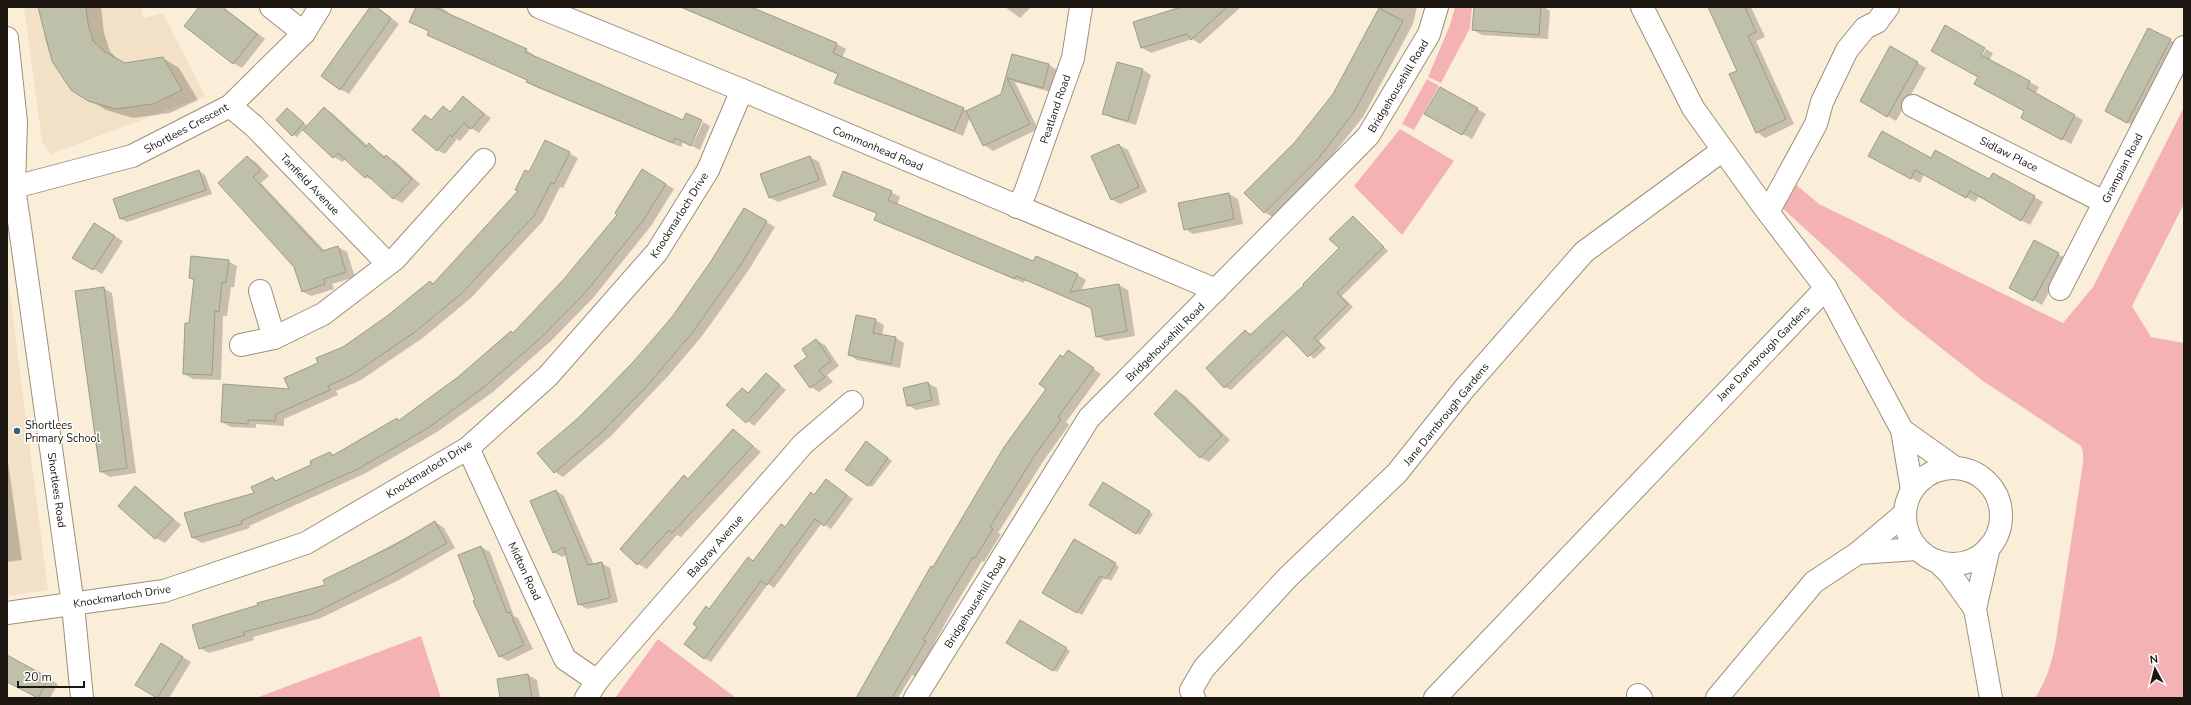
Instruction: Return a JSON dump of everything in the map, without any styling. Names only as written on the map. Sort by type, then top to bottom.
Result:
[{"type":"street","points":[[271,7],[304,33]]},
{"type":"street","name":"Shortlees Crescent","points":[[9,182],[132,156],[230,106],[304,33],[320,7]]},
{"type":"street","name":"Commonhead Road","points":[[539,7],[742,90],[1216,290]]},
{"type":"street","name":"Peatland Road","points":[[1017,207],[1025,193],[1073,58],[1081,7]]},
{"type":"street","name":"Bridgehousehill Road","points":[[916,698],[1089,418],[1368,136],[1429,34],[1437,7]]},
{"type":"street","points":[[1642,7],[1693,108],[1768,212],[1826,288],[1902,430],[1912,490]]},
{"type":"street","points":[[1768,212],[1816,124],[1822,102],[1847,50],[1865,28],[1877,22],[1888,7]]},
{"type":"street","name":"Shortlees Road","points":[[7,38],[16,122],[9,182],[73,605],[82,698]]},
{"type":"street","name":"Grampian Road","points":[[2060,289],[2184,47]]},
{"type":"street","name":"Knockmarloch Drive","points":[[7,613],[73,605],[164,591],[306,544],[468,448],[548,376],[657,252],[708,170],[742,90]]},
{"type":"street","name":"Tanfield Avenue","points":[[230,106],[254,126],[388,264]]},
{"type":"street","name":"Sidlaw Place","points":[[1913,106],[2104,202]]},
{"type":"street","name":"Jane Darnbrough Gardens","points":[[1194,698],[1191,690],[1204,668],[1288,577],[1397,473],[1464,389],[1584,252],[1723,150]]},
{"type":"street","points":[[241,345],[274,338],[323,314],[388,264],[484,160]]},
{"type":"street","name":"Jane Darnbrough Gardens","points":[[1435,698],[1826,288]]},
{"type":"street","points":[[260,291],[274,338]]},
{"type":"street","name":"Balgray Avenue","points":[[592,689],[803,444],[852,402]]},
{"type":"street","points":[[1902,430],[1954,467],[1978,473],[1993,489],[2002,512],[2001,526],[1989,547],[1975,609],[1990,698]]},
{"type":"street","name":"Midton Road","points":[[468,448],[565,659],[592,689]]},
{"type":"street","points":[[1954,467],[1930,474],[1912,490],[1906,501],[1904,526],[1909,539],[1917,549],[1937,561],[1950,574],[1975,609]]},
{"type":"street","points":[[1717,698],[1814,582],[1858,553],[1904,514]]},
{"type":"street","points":[[1937,561],[1949,564],[1962,562],[1974,558],[1989,547]]},
{"type":"street","points":[[1858,553],[1917,549]]},
{"type":"shaded area","points":[[24,7],[141,7],[143,18],[163,13],[205,96],[51,154],[42,142]]},
{"type":"shaded area","points":[[1455,7],[1472,7],[1470,28],[1441,83],[1428,77],[1450,25]]},
{"type":"shaded area","points":[[1427,79],[1439,86],[1414,130],[1402,124]]},
{"type":"shaded area","points":[[2184,107],[2184,204],[2132,306],[2151,337],[2184,343],[2184,698],[2035,698],[2043,684],[2053,656],[2056,640],[2083,463],[2083,452],[2081,446],[1983,381],[1902,317],[1780,206],[1794,183],[1819,204],[2063,323],[2093,287]]},
{"type":"shaded area","points":[[1400,129],[1454,161],[1402,235],[1354,186]]},
{"type":"shaded area","name":"Shortlees Primary School","points":[[7,271],[48,590],[7,596]]},
{"type":"shaded area","points":[[421,636],[441,698],[256,698]]},
{"type":"shaded area","points":[[658,639],[736,698],[615,698]]},
{"type":"building","points":[[38,7],[86,7],[88,23],[93,41],[105,52],[125,63],[163,57],[182,90],[153,104],[115,109],[88,101],[71,90],[52,61]]},
{"type":"building","points":[[199,7],[222,7],[257,34],[233,64],[184,26]]},
{"type":"building","points":[[370,7],[376,7],[391,18],[340,90],[321,76]]},
{"type":"building","points":[[416,7],[434,7],[527,49],[525,52],[683,120],[686,113],[702,120],[691,146],[675,138],[673,143],[578,104],[526,82],[527,80],[427,35],[429,31],[409,22]]},
{"type":"building","points":[[681,7],[751,7],[837,43],[833,53],[964,108],[954,131],[834,83],[838,74]]},
{"type":"building","points":[[1181,7],[1227,7],[1191,40],[1187,34],[1141,48],[1133,22]]},
{"type":"building","points":[[1474,7],[1541,7],[1539,35],[1472,30]]},
{"type":"building","points":[[1708,7],[1745,7],[1756,32],[1748,36],[1786,119],[1756,133],[1729,74],[1737,71]]},
{"type":"building","points":[[1379,8],[1403,21],[1354,112],[1318,159],[1264,213],[1244,193],[1295,142],[1333,94]]},
{"type":"building","points":[[1945,25],[1985,48],[1981,55],[2030,81],[2027,88],[2075,115],[2062,140],[2021,118],[2024,111],[1974,84],[1978,77],[1931,51]]},
{"type":"building","points":[[2148,28],[2171,39],[2127,123],[2105,111]]},
{"type":"building","points":[[1890,46],[1918,62],[1887,117],[1860,101]]},
{"type":"building","points":[[1012,54],[1049,64],[1043,88],[1007,78],[1030,124],[983,146],[966,111],[1001,94]]},
{"type":"building","points":[[1117,62],[1143,69],[1128,121],[1102,114]]},
{"type":"building","points":[[1440,87],[1478,108],[1462,135],[1424,114]]},
{"type":"building","points":[[463,96],[484,114],[471,129],[464,123],[452,137],[450,135],[437,151],[412,130],[425,115],[431,120],[443,106],[450,112]]},
{"type":"building","points":[[324,107],[366,147],[369,143],[384,158],[386,155],[412,179],[393,199],[367,175],[365,178],[338,153],[333,158],[303,130]]},
{"type":"building","points":[[287,108],[304,123],[292,136],[276,120]]},
{"type":"building","points":[[1882,131],[1931,158],[1935,150],[1989,179],[1993,173],[2035,196],[2021,221],[1970,191],[1966,198],[1915,170],[1911,179],[1868,156]]},
{"type":"building","points":[[545,140],[570,152],[554,184],[551,183],[534,216],[462,293],[415,332],[352,375],[328,386],[330,390],[276,414],[275,421],[248,420],[248,424],[221,422],[223,384],[289,389],[284,378],[318,363],[316,358],[343,347],[387,316],[430,281],[433,284],[518,191],[515,190],[525,170],[529,172]]},
{"type":"building","points":[[1119,144],[1139,187],[1111,200],[1091,156]]},
{"type":"building","points":[[247,156],[261,170],[253,177],[322,251],[338,246],[346,272],[324,279],[325,284],[302,292],[294,267],[218,183]]},
{"type":"building","points":[[810,156],[819,180],[769,198],[760,174]]},
{"type":"building","points":[[642,169],[666,184],[642,222],[585,293],[542,337],[484,387],[428,428],[358,469],[241,521],[242,524],[192,538],[184,513],[254,493],[251,487],[273,477],[275,481],[311,465],[310,461],[330,452],[332,456],[397,418],[398,421],[458,377],[511,331],[513,333],[564,279],[617,215],[615,213]]},
{"type":"building","points":[[199,170],[206,190],[120,219],[113,199]]},
{"type":"building","points":[[843,171],[892,191],[888,200],[1033,261],[1036,256],[1078,274],[1070,292],[1119,284],[1127,331],[1096,337],[1091,308],[1016,276],[1015,279],[874,220],[877,213],[833,196]]},
{"type":"building","points":[[1229,193],[1234,219],[1184,230],[1178,203]]},
{"type":"building","points":[[744,208],[767,221],[742,263],[693,332],[646,387],[601,433],[554,473],[537,453],[577,419],[605,391],[634,361],[672,317],[711,261]]},
{"type":"building","points":[[1353,216],[1384,247],[1337,293],[1348,304],[1314,338],[1321,345],[1308,357],[1283,331],[1224,388],[1206,368],[1245,330],[1250,335],[1304,285],[1303,284],[1339,248],[1329,239]]},
{"type":"building","points":[[94,223],[115,236],[93,270],[72,258]]},
{"type":"building","points":[[2034,240],[2059,253],[2033,301],[2009,288]]},
{"type":"building","points":[[191,256],[229,260],[226,283],[222,282],[219,312],[215,311],[212,375],[183,374],[185,323],[189,323],[194,279],[189,278]]},
{"type":"building","points":[[104,287],[127,468],[100,472],[75,291]]},
{"type":"building","points":[[856,315],[876,319],[873,333],[896,337],[891,364],[848,355]]},
{"type":"building","points":[[816,339],[831,361],[819,370],[825,377],[810,388],[794,366],[807,357],[802,349]]},
{"type":"building","points":[[1068,350],[1094,368],[1058,417],[1061,419],[1035,455],[990,527],[993,529],[975,558],[973,557],[923,640],[926,641],[892,698],[856,698],[931,566],[933,567],[1004,447],[1046,389],[1039,384],[1060,355],[1063,357]]},
{"type":"building","points":[[766,373],[780,385],[746,423],[726,405],[742,388],[748,393]]},
{"type":"building","points":[[928,382],[932,400],[907,406],[903,388]]},
{"type":"building","points":[[1176,390],[1222,435],[1200,458],[1154,414]]},
{"type":"building","points":[[733,429],[753,446],[672,533],[669,530],[637,565],[620,549],[684,475],[688,479]]},
{"type":"building","points":[[866,441],[888,458],[868,486],[845,470]]},
{"type":"building","points":[[826,479],[847,495],[824,526],[815,519],[767,585],[761,581],[704,659],[684,644],[697,627],[693,624],[706,606],[709,609],[748,557],[753,561],[781,524],[785,527],[811,492],[814,495]]},
{"type":"building","points":[[1103,482],[1150,511],[1136,534],[1089,505]]},
{"type":"building","points":[[135,486],[173,519],[155,539],[118,506]]},
{"type":"building","points":[[556,490],[588,565],[602,562],[610,598],[578,605],[564,547],[553,553],[530,501]]},
{"type":"building","points":[[435,521],[447,543],[390,575],[312,614],[244,632],[245,635],[199,649],[192,625],[258,605],[257,603],[325,585],[323,580],[393,546]]},
{"type":"building","points":[[1074,539],[1116,563],[1106,579],[1100,576],[1077,613],[1042,593]]},
{"type":"building","points":[[481,546],[507,613],[510,612],[524,645],[499,657],[473,601],[475,600],[458,555]]},
{"type":"building","points":[[1020,620],[1067,648],[1053,671],[1006,643]]},
{"type":"building","points":[[161,643],[183,657],[157,698],[135,685]]},
{"type":"building","points":[[7,655],[49,678],[38,698],[7,682]]},
{"type":"building","points":[[528,674],[532,698],[500,698],[497,679]]},
{"type":"place","name":"Shortlees Primary School","points":[[17,431]]}]
